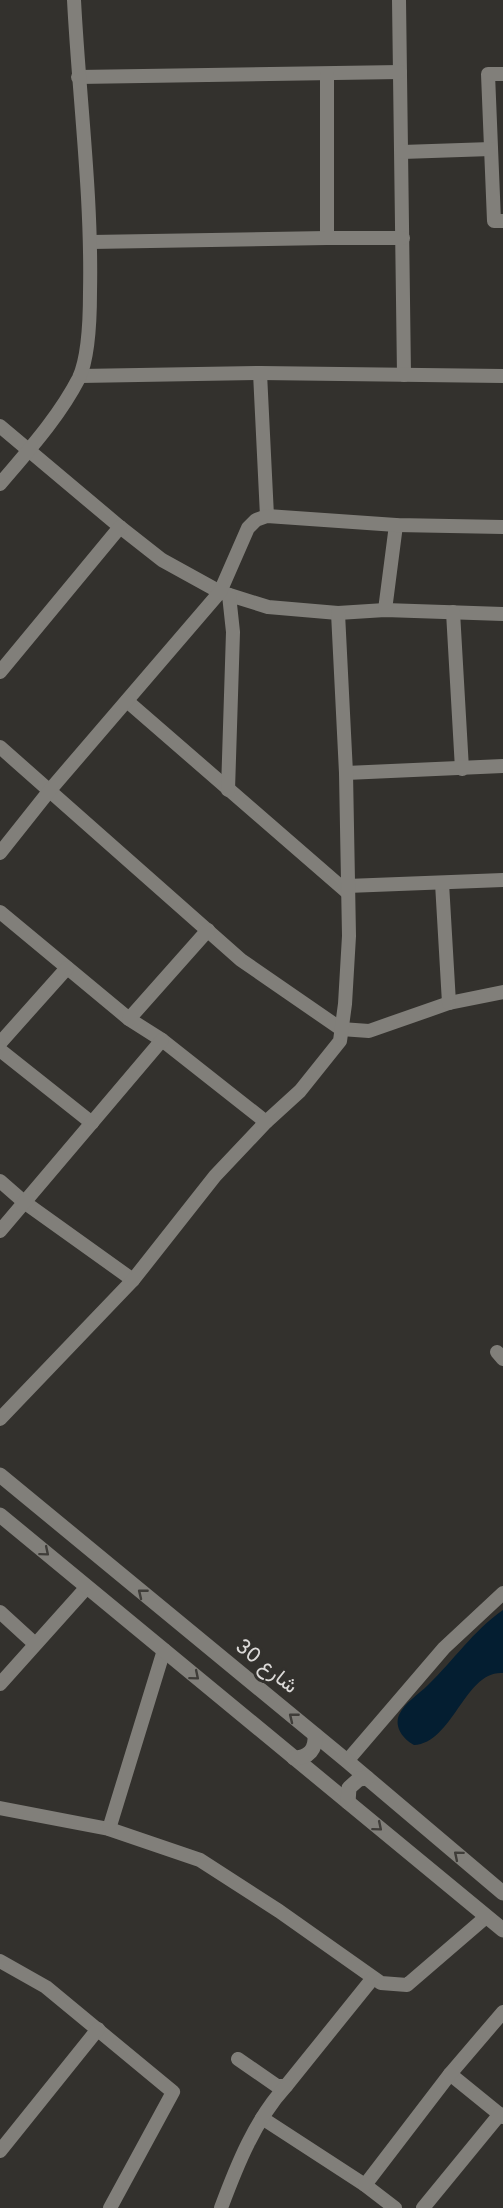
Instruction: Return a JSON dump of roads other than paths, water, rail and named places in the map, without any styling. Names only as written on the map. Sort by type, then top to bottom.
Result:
[{"type":"street","points":[[0,484],[61,407],[80,376],[90,329],[91,242],[74,0]]},
{"type":"street","points":[[399,0],[404,375]]},
{"type":"street","points":[[78,77],[327,75],[400,72]]},
{"type":"street","points":[[503,74],[488,74],[494,221],[503,221]]},
{"type":"street","points":[[327,75],[327,238]]},
{"type":"street","points":[[402,152],[491,149]]},
{"type":"street","points":[[91,242],[403,238]]},
{"type":"street","points":[[80,376],[260,373],[503,376]]},
{"type":"street","points":[[260,373],[267,516]]},
{"type":"street","points":[[0,426],[120,528],[162,560],[225,594],[268,607],[338,613],[385,610],[503,614]]},
{"type":"street","points":[[0,853],[50,790],[127,701],[225,594],[248,528],[256,520],[267,516],[396,525],[503,528]]},
{"type":"street","points":[[385,610],[396,525]]},
{"type":"street","points":[[0,672],[120,528]]},
{"type":"street","points":[[225,594],[233,632],[228,790]]},
{"type":"street","points":[[453,612],[462,769]]},
{"type":"street","points":[[0,1419],[133,1280],[215,1176],[266,1122],[300,1091],[339,1041],[345,1004],[349,936],[346,773],[338,613]]},
{"type":"street","points":[[127,701],[228,790],[347,889],[503,880]]},
{"type":"street","points":[[0,747],[241,960],[341,1029],[369,1031],[449,1003],[503,992]]},
{"type":"street","points":[[346,773],[503,766]]},
{"type":"street","points":[[442,883],[449,1003]]},
{"type":"street","points":[[0,912],[129,1019],[162,1040],[266,1122]]},
{"type":"street","points":[[129,1019],[208,930]]},
{"type":"street","points":[[0,1043],[67,968]]},
{"type":"street","points":[[0,1231],[162,1040]]},
{"type":"street","points":[[0,1050],[92,1123]]},
{"type":"street","points":[[0,1181],[24,1202],[133,1280]]},
{"type":"street","name":"شارع 30","points":[[0,1475],[347,1761],[503,1893]]},
{"type":"street","points":[[0,1515],[503,1930]]},
{"type":"street","points":[[0,1684],[87,1587]]},
{"type":"street","points":[[347,1761],[444,1648],[503,1593]]},
{"type":"street","points":[[0,1612],[35,1644]]},
{"type":"street","points":[[109,1829],[164,1650]]},
{"type":"street","points":[[294,1758],[303,1758],[309,1754],[316,1743],[315,1735]]},
{"type":"street","points":[[348,1802],[349,1788],[359,1779],[367,1778]]},
{"type":"street","points":[[0,1808],[109,1829],[200,1860],[279,1911],[381,1983],[408,1985],[486,1917]]},
{"type":"street","points":[[0,1961],[46,1987],[173,2092],[110,2208]]},
{"type":"street","points":[[221,2208],[233,2176],[271,2103],[373,1978]]},
{"type":"street","points":[[365,2185],[450,2074],[503,2012]]},
{"type":"street","points":[[0,2151],[98,2030]]},
{"type":"street","points":[[238,2059],[277,2086],[286,2086]]},
{"type":"street","points":[[423,2208],[501,2115],[450,2074]]},
{"type":"street","points":[[262,2118],[365,2185],[395,2208]]},
{"type":"water","points":[[503,1610],[503,1673],[490,1675],[479,1683],[439,1732],[427,1741],[414,1745],[403,1736],[399,1728],[398,1719],[401,1711],[482,1627]]}]
